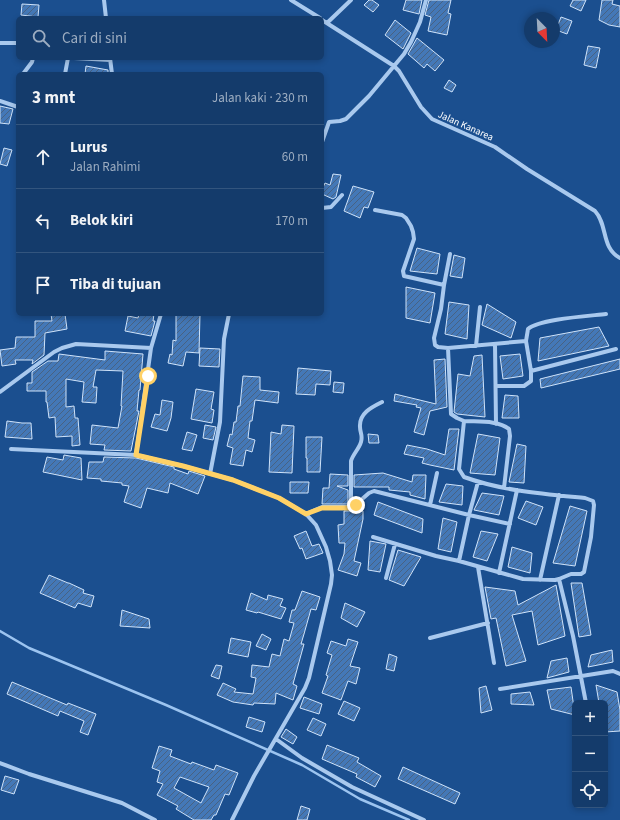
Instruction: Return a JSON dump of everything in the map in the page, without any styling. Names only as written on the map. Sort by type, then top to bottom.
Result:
[{"type":"street","points":[[104,0],[106,16]]},
{"type":"street","name":"Jalan Kanarea","points":[[291,0],[316,16]]},
{"type":"street","points":[[327,23],[350,0]]},
{"type":"street","points":[[324,137],[330,122],[342,121],[349,116],[404,54],[420,22],[426,0]]},
{"type":"street","name":"Jalan Kanarea","points":[[324,21],[394,66],[399,71],[421,107],[432,119],[456,131],[468,134],[495,147],[527,169],[595,211],[602,224],[607,244],[614,254],[620,258]]},
{"type":"street","points":[[0,43],[16,43]]},
{"type":"street","points":[[24,72],[32,60]]},
{"type":"street","points":[[66,72],[68,60]]},
{"type":"street","points":[[110,60],[112,72]]},
{"type":"street","points":[[0,101],[16,105]]},
{"type":"street","points":[[324,208],[331,207],[342,195]]},
{"type":"street","points":[[375,210],[402,215],[409,222],[413,230],[414,239],[403,272],[404,276],[444,285]]},
{"type":"street","points":[[450,254],[441,309],[434,338],[435,345],[438,347],[448,348],[526,341]]},
{"type":"street","points":[[476,346],[480,307]]},
{"type":"street","points":[[496,386],[527,385],[532,381],[526,341],[528,329],[535,325],[557,320],[606,314]]},
{"type":"street","points":[[136,455],[151,348],[160,316]]},
{"type":"street","points":[[210,474],[220,422],[224,339],[229,316]]},
{"type":"street","points":[[0,392],[54,352],[62,348],[76,344],[151,348]]},
{"type":"street","points":[[495,344],[496,424]]},
{"type":"street","points":[[448,348],[451,414],[464,421],[496,424],[509,429],[510,433],[504,488]]},
{"type":"street","points":[[531,371],[616,349]]},
{"type":"street","points":[[351,507],[351,461],[359,448],[362,438],[360,423],[366,412],[382,402]]},
{"type":"street","points":[[373,537],[436,556],[523,579],[560,579],[570,574],[581,574],[584,572],[591,537],[594,503],[590,499],[585,498],[530,493],[478,482],[464,477],[460,472],[464,421]]},
{"type":"street","points":[[12,449],[136,455],[233,480],[279,498],[306,514],[316,525],[326,547],[332,575],[309,678],[254,776],[232,820]]},
{"type":"street","points":[[430,505],[437,473]]},
{"type":"street","points":[[459,561],[478,482]]},
{"type":"street","points":[[499,573],[517,490]]},
{"type":"street","points":[[306,514],[322,508],[351,507],[356,505],[369,493],[374,491],[510,524]]},
{"type":"street","points":[[540,580],[558,495]]},
{"type":"street","points":[[386,578],[395,544]]},
{"type":"street","points":[[478,567],[494,663]]},
{"type":"street","points":[[560,579],[585,700]]},
{"type":"street","points":[[430,638],[488,623]]},
{"type":"street","points":[[500,689],[613,671],[620,674]]},
{"type":"street","points":[[276,738],[302,758],[352,787],[424,820]]},
{"type":"street","points":[[0,763],[29,774],[122,803],[156,820]]},
{"type":"building","points":[[369,0],[372,0],[379,5],[373,12],[364,5]]},
{"type":"building","points":[[406,0],[422,0],[419,14],[403,10]]},
{"type":"building","points":[[429,0],[451,0],[448,13],[451,14],[447,35],[428,31],[431,17],[425,15]]},
{"type":"building","points":[[573,0],[586,0],[581,11],[570,6]]},
{"type":"building","points":[[602,0],[613,0],[612,4],[620,6],[620,27],[609,25],[599,20]]},
{"type":"building","points":[[22,4],[39,5],[38,16],[21,15]]},
{"type":"building","points":[[561,17],[572,21],[567,34],[560,31]]},
{"type":"building","points":[[395,20],[411,33],[403,49],[385,35]]},
{"type":"building","points":[[417,38],[444,60],[435,71],[427,64],[424,68],[408,54]]},
{"type":"building","points":[[588,46],[600,48],[596,68],[584,65]]},
{"type":"building","points":[[86,66],[108,70],[108,72],[85,72]]},
{"type":"building","points":[[449,80],[456,85],[452,92],[444,88]]},
{"type":"building","points":[[0,106],[13,109],[9,124],[0,123]]},
{"type":"building","points":[[4,148],[12,150],[7,166],[0,164]]},
{"type":"building","points":[[333,174],[341,175],[336,197],[333,199],[324,195],[325,183],[330,185]]},
{"type":"building","points":[[353,186],[374,192],[368,208],[364,207],[360,218],[344,211]]},
{"type":"building","points":[[417,248],[440,254],[437,274],[410,271]]},
{"type":"building","points":[[454,255],[465,258],[462,278],[450,276]]},
{"type":"building","points":[[406,287],[435,293],[430,323],[406,318]]},
{"type":"building","points":[[449,302],[469,305],[467,339],[445,334]]},
{"type":"building","points":[[487,304],[516,322],[511,338],[482,325]]},
{"type":"building","points":[[51,316],[65,316],[67,329],[45,333],[44,355],[32,364],[33,360],[15,360],[16,364],[2,366],[0,350],[15,348],[16,337],[35,337],[35,321],[52,321]]},
{"type":"building","points":[[128,316],[138,318],[138,316],[154,316],[153,321],[155,321],[151,336],[125,331]]},
{"type":"building","points":[[176,316],[200,316],[199,353],[186,352],[183,366],[168,363],[170,354],[172,355],[173,340],[176,341]]},
{"type":"building","points":[[599,327],[609,346],[538,361],[540,338]]},
{"type":"building","points":[[200,348],[220,349],[219,367],[199,366]]},
{"type":"building","points":[[105,351],[143,354],[137,411],[139,411],[131,451],[104,450],[105,445],[90,444],[92,425],[118,428],[122,406],[123,371],[96,370],[93,387],[97,387],[96,403],[82,402],[84,382],[66,379],[66,407],[74,406],[75,418],[78,418],[80,445],[72,446],[72,436],[56,437],[55,417],[49,418],[46,402],[46,391],[27,391],[27,383],[32,383],[32,372],[48,361],[58,361],[59,354],[105,360]]},
{"type":"building","points":[[520,354],[523,376],[503,379],[500,356]]},
{"type":"building","points":[[482,355],[485,417],[457,414],[454,412],[458,374],[470,376],[474,356]]},
{"type":"building","points":[[445,359],[447,407],[430,411],[424,435],[414,432],[421,408],[416,407],[417,405],[394,401],[395,394],[436,404],[434,360]]},
{"type":"building","points":[[620,359],[620,369],[541,388],[540,379]]},
{"type":"building","points":[[298,368],[331,371],[330,385],[316,384],[315,395],[296,394]]},
{"type":"building","points":[[243,376],[260,377],[260,390],[279,392],[278,403],[255,400],[248,438],[255,440],[252,452],[246,450],[243,466],[230,464],[233,448],[227,446],[230,434],[232,435],[234,422],[236,422],[238,406],[240,406]]},
{"type":"building","points":[[334,382],[344,383],[343,393],[333,392]]},
{"type":"building","points":[[196,389],[214,392],[211,409],[214,410],[212,423],[191,419]]},
{"type":"building","points":[[505,395],[518,396],[519,418],[502,418]]},
{"type":"building","points":[[162,400],[173,402],[171,418],[167,431],[151,427],[155,414],[160,415]]},
{"type":"building","points":[[7,421],[31,423],[32,439],[5,437]]},
{"type":"building","points":[[205,425],[216,427],[213,440],[203,438]]},
{"type":"building","points":[[282,425],[294,426],[292,473],[269,472],[271,432],[281,434]]},
{"type":"building","points":[[449,429],[459,429],[454,470],[422,463],[424,458],[404,454],[407,445],[427,449],[445,455]]},
{"type":"building","points":[[187,432],[197,435],[192,451],[182,449]]},
{"type":"building","points":[[368,434],[378,435],[379,443],[369,443]]},
{"type":"building","points":[[478,434],[500,438],[495,475],[470,473]]},
{"type":"building","points":[[306,437],[322,437],[320,472],[307,472]]},
{"type":"building","points":[[517,444],[526,446],[524,483],[509,482]]},
{"type":"building","points":[[64,455],[81,458],[82,480],[43,472],[47,457],[63,460]]},
{"type":"building","points":[[104,457],[136,458],[174,467],[174,469],[188,474],[189,471],[205,476],[198,494],[170,483],[168,493],[147,488],[141,508],[124,502],[129,486],[122,485],[122,483],[101,481],[101,479],[87,478],[89,462],[103,462]]},
{"type":"building","points":[[383,473],[412,482],[413,475],[426,475],[425,499],[410,495],[410,492],[389,490],[389,487],[354,487],[354,475]]},
{"type":"building","points":[[330,474],[348,475],[348,486],[337,486],[348,490],[348,504],[322,504],[323,488],[329,488]]},
{"type":"building","points":[[290,482],[309,482],[308,493],[290,493]]},
{"type":"building","points":[[446,484],[463,486],[462,505],[439,502]]},
{"type":"building","points":[[482,493],[504,496],[499,515],[474,510]]},
{"type":"building","points":[[526,501],[543,507],[536,525],[518,518]]},
{"type":"building","points":[[378,502],[423,519],[422,533],[374,515]]},
{"type":"building","points":[[570,506],[587,511],[575,566],[553,563]]},
{"type":"building","points":[[344,511],[363,511],[363,519],[354,561],[361,563],[357,576],[338,570],[344,554],[345,543],[339,543],[338,525],[344,524]]},
{"type":"building","points":[[443,518],[457,522],[451,552],[438,549]]},
{"type":"building","points":[[306,531],[312,546],[319,544],[323,553],[306,559],[302,548],[300,549],[294,536]]},
{"type":"building","points":[[481,531],[498,534],[487,561],[473,557]]},
{"type":"building","points":[[370,541],[386,544],[380,572],[368,570]]},
{"type":"building","points":[[512,547],[532,553],[530,573],[508,567]]},
{"type":"building","points":[[398,550],[421,557],[404,586],[389,580]]},
{"type":"building","points":[[49,575],[84,590],[83,593],[94,596],[91,607],[78,603],[75,608],[40,593]]},
{"type":"building","points":[[571,583],[582,583],[591,635],[579,637]]},
{"type":"building","points":[[556,585],[565,636],[538,645],[532,611],[512,615],[526,661],[506,666],[496,618],[491,619],[485,587],[515,591],[518,605]]},
{"type":"building","points":[[302,591],[320,597],[316,610],[311,609],[301,644],[304,644],[293,684],[297,686],[293,700],[276,693],[275,704],[254,703],[253,705],[233,702],[217,695],[223,683],[236,689],[234,692],[253,694],[256,678],[251,677],[252,665],[269,667],[272,654],[280,656],[284,639],[289,641],[294,623],[289,622],[292,610],[295,610]]},
{"type":"building","points":[[251,593],[267,600],[268,595],[283,599],[280,606],[286,608],[281,619],[246,610]]},
{"type":"building","points":[[345,603],[365,612],[357,627],[341,618]]},
{"type":"building","points":[[122,610],[149,619],[150,628],[120,626]]},
{"type":"building","points":[[262,634],[271,639],[266,650],[256,646]]},
{"type":"building","points":[[231,638],[251,642],[248,657],[228,653]]},
{"type":"building","points":[[348,639],[358,642],[350,666],[360,668],[356,684],[348,681],[341,700],[322,693],[328,676],[326,675],[332,655],[327,653],[331,641],[346,646]]},
{"type":"building","points":[[612,650],[613,662],[588,667],[591,655]]},
{"type":"building","points":[[389,654],[397,657],[394,671],[386,669]]},
{"type":"building","points":[[567,658],[569,672],[547,678],[551,661]]},
{"type":"building","points":[[216,665],[222,666],[219,679],[211,676]]},
{"type":"building","points":[[12,682],[67,705],[68,703],[96,714],[88,735],[80,732],[84,721],[60,711],[58,716],[7,694]]},
{"type":"building","points":[[596,685],[617,692],[620,710],[620,731],[608,732],[608,700],[598,700]]},
{"type":"building","points":[[486,686],[492,710],[481,713],[479,688]]},
{"type":"building","points":[[571,687],[573,700],[572,714],[551,709],[547,690]]},
{"type":"building","points":[[530,692],[534,705],[511,704],[511,694]]},
{"type":"building","points":[[304,697],[322,704],[319,714],[300,708]]},
{"type":"building","points":[[344,701],[360,708],[354,721],[338,714]]},
{"type":"building","points":[[249,717],[265,722],[262,732],[246,727]]},
{"type":"building","points":[[313,718],[326,724],[321,736],[307,730]]},
{"type":"building","points":[[286,729],[297,737],[293,744],[281,737]]},
{"type":"building","points":[[327,745],[359,758],[357,762],[381,776],[375,787],[356,777],[357,774],[322,759]]},
{"type":"building","points":[[159,746],[172,750],[170,756],[191,764],[192,762],[214,770],[216,765],[238,773],[229,795],[225,794],[216,815],[214,815],[211,820],[194,820],[176,809],[178,806],[157,795],[163,784],[157,782],[160,771],[152,768]],"holes":[[[180,777],[209,787],[201,803],[174,788]]]},
{"type":"building","points":[[403,767],[460,793],[455,804],[398,779]]},
{"type":"building","points":[[5,776],[19,780],[14,794],[1,790]]},
{"type":"building","points":[[301,806],[310,809],[307,820],[297,820]]},
{"type":"waterway","points":[[0,631],[29,648],[166,705],[302,765],[360,799],[409,820]]},
{"type":"route","points":[[148,376],[137,440],[136,455],[233,480],[279,498],[306,514],[317,509],[327,507],[349,508],[356,505]]}]
